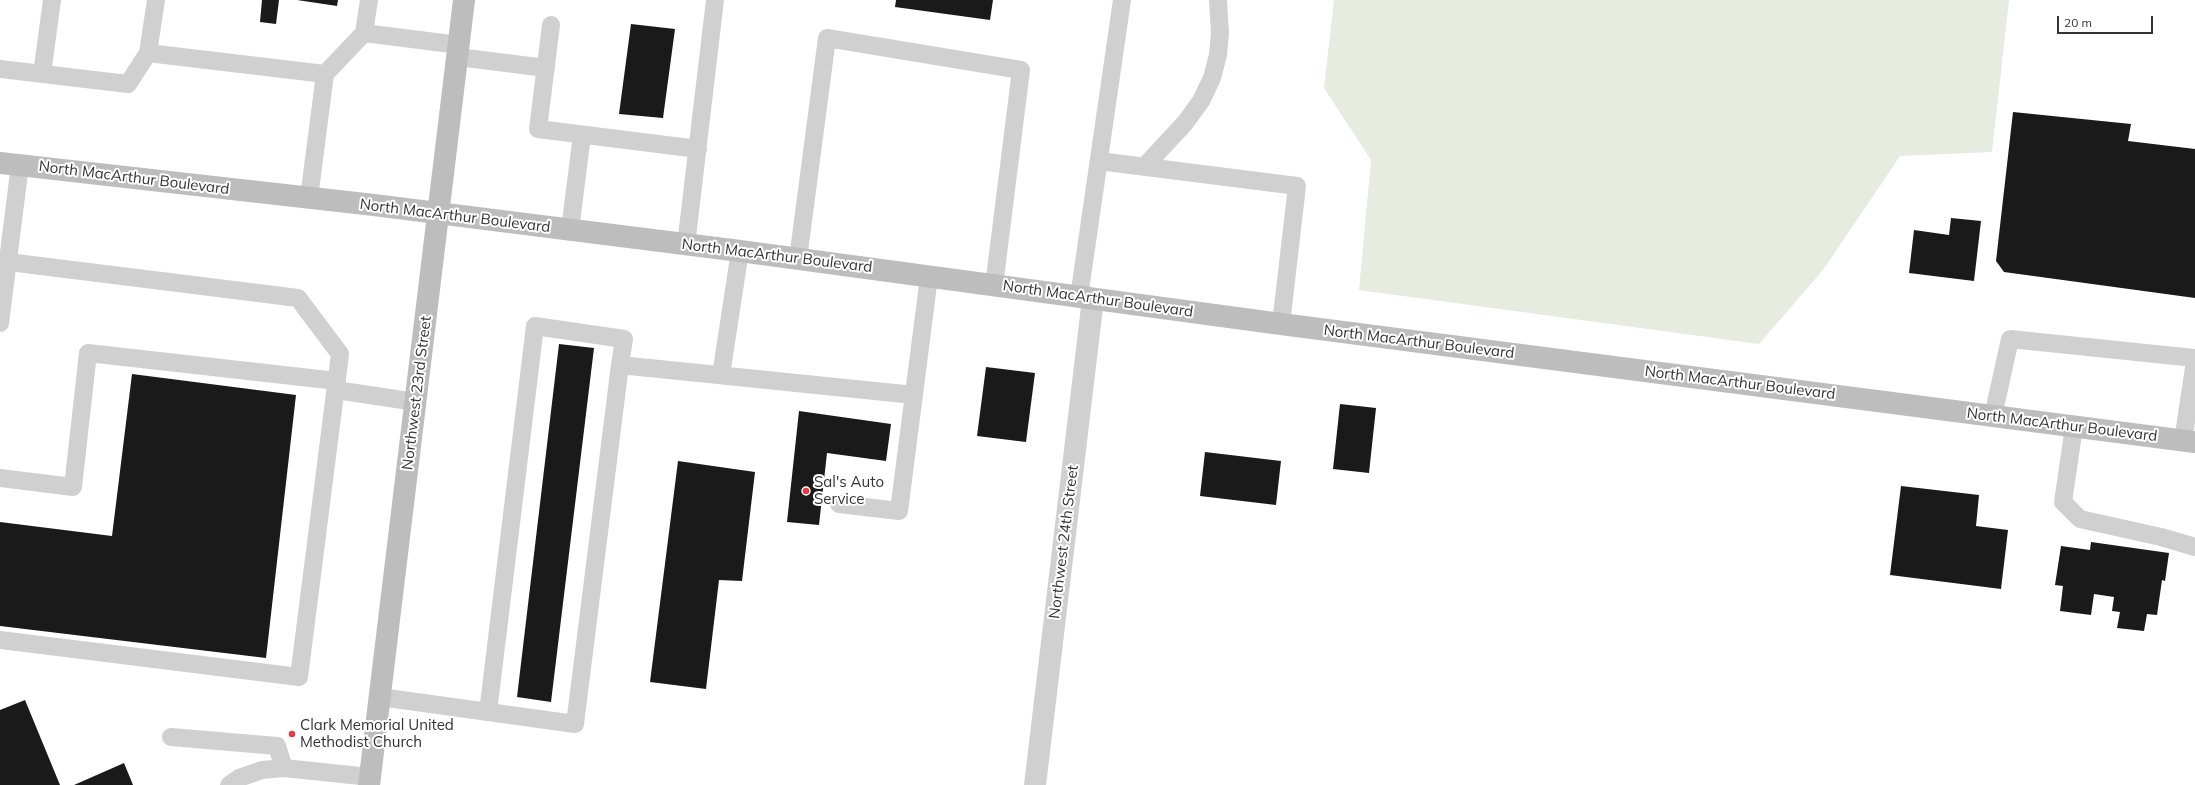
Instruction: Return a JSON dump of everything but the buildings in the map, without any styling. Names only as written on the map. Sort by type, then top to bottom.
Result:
[{"type":"main road","name":"Northwest 23rd Street","points":[[370,781],[464,0]]},
{"type":"main road","name":"North MacArthur Boulevard","points":[[10,164],[439,213],[740,251],[1281,324],[2189,442]]},
{"type":"street","name":"Northwest 24th Street","points":[[1035,785],[1086,298]]},
{"type":"lane","points":[[42,74],[52,0]]},
{"type":"lane","points":[[0,70],[128,84],[148,53],[156,0]]},
{"type":"lane","points":[[309,198],[324,74],[364,33],[369,0]]},
{"type":"lane","points":[[686,245],[715,0]]},
{"type":"lane","points":[[1086,298],[1099,161],[1122,0]]},
{"type":"lane","points":[[1144,167],[1185,123],[1201,101],[1212,78],[1218,55],[1220,33],[1218,0]]},
{"type":"lane","points":[[551,25],[538,129],[698,149]]},
{"type":"lane","points":[[364,33],[546,68]]},
{"type":"lane","points":[[798,259],[827,38],[1021,70],[994,286]]},
{"type":"lane","points":[[148,53],[324,74]]},
{"type":"lane","points":[[570,230],[582,135]]},
{"type":"lane","points":[[1099,161],[1297,186],[1281,324]]},
{"type":"lane","points":[[0,323],[10,164]]},
{"type":"lane","points":[[721,375],[740,251]]},
{"type":"lane","points":[[0,640],[299,677],[340,354],[298,298],[4,262]]},
{"type":"lane","points":[[839,504],[899,511],[929,277]]},
{"type":"lane","points":[[380,696],[488,712],[575,724],[624,339],[535,326],[488,712]]},
{"type":"lane","points":[[1994,416],[2010,339],[2195,358]]},
{"type":"lane","points":[[0,478],[72,487],[88,353],[336,386],[416,402]]},
{"type":"lane","points":[[2189,442],[2195,361]]},
{"type":"lane","points":[[620,365],[914,395]]},
{"type":"lane","points":[[2074,427],[2064,502],[2080,519],[2161,537],[2195,547]]},
{"type":"lane","points":[[171,737],[277,746],[284,768]]},
{"type":"lane","points":[[229,785],[239,778],[262,770],[284,768],[370,781]]},
{"type":"shaded area","points":[[1334,0],[2009,0],[1992,152],[1900,156],[1823,270],[1759,344],[1359,290],[1371,160],[1324,88]]},
{"type":"place","name":"Sal's Auto Service","points":[[806,491]]},
{"type":"place","name":"Clark Memorial United Methodist Church","points":[[292,734]]}]
